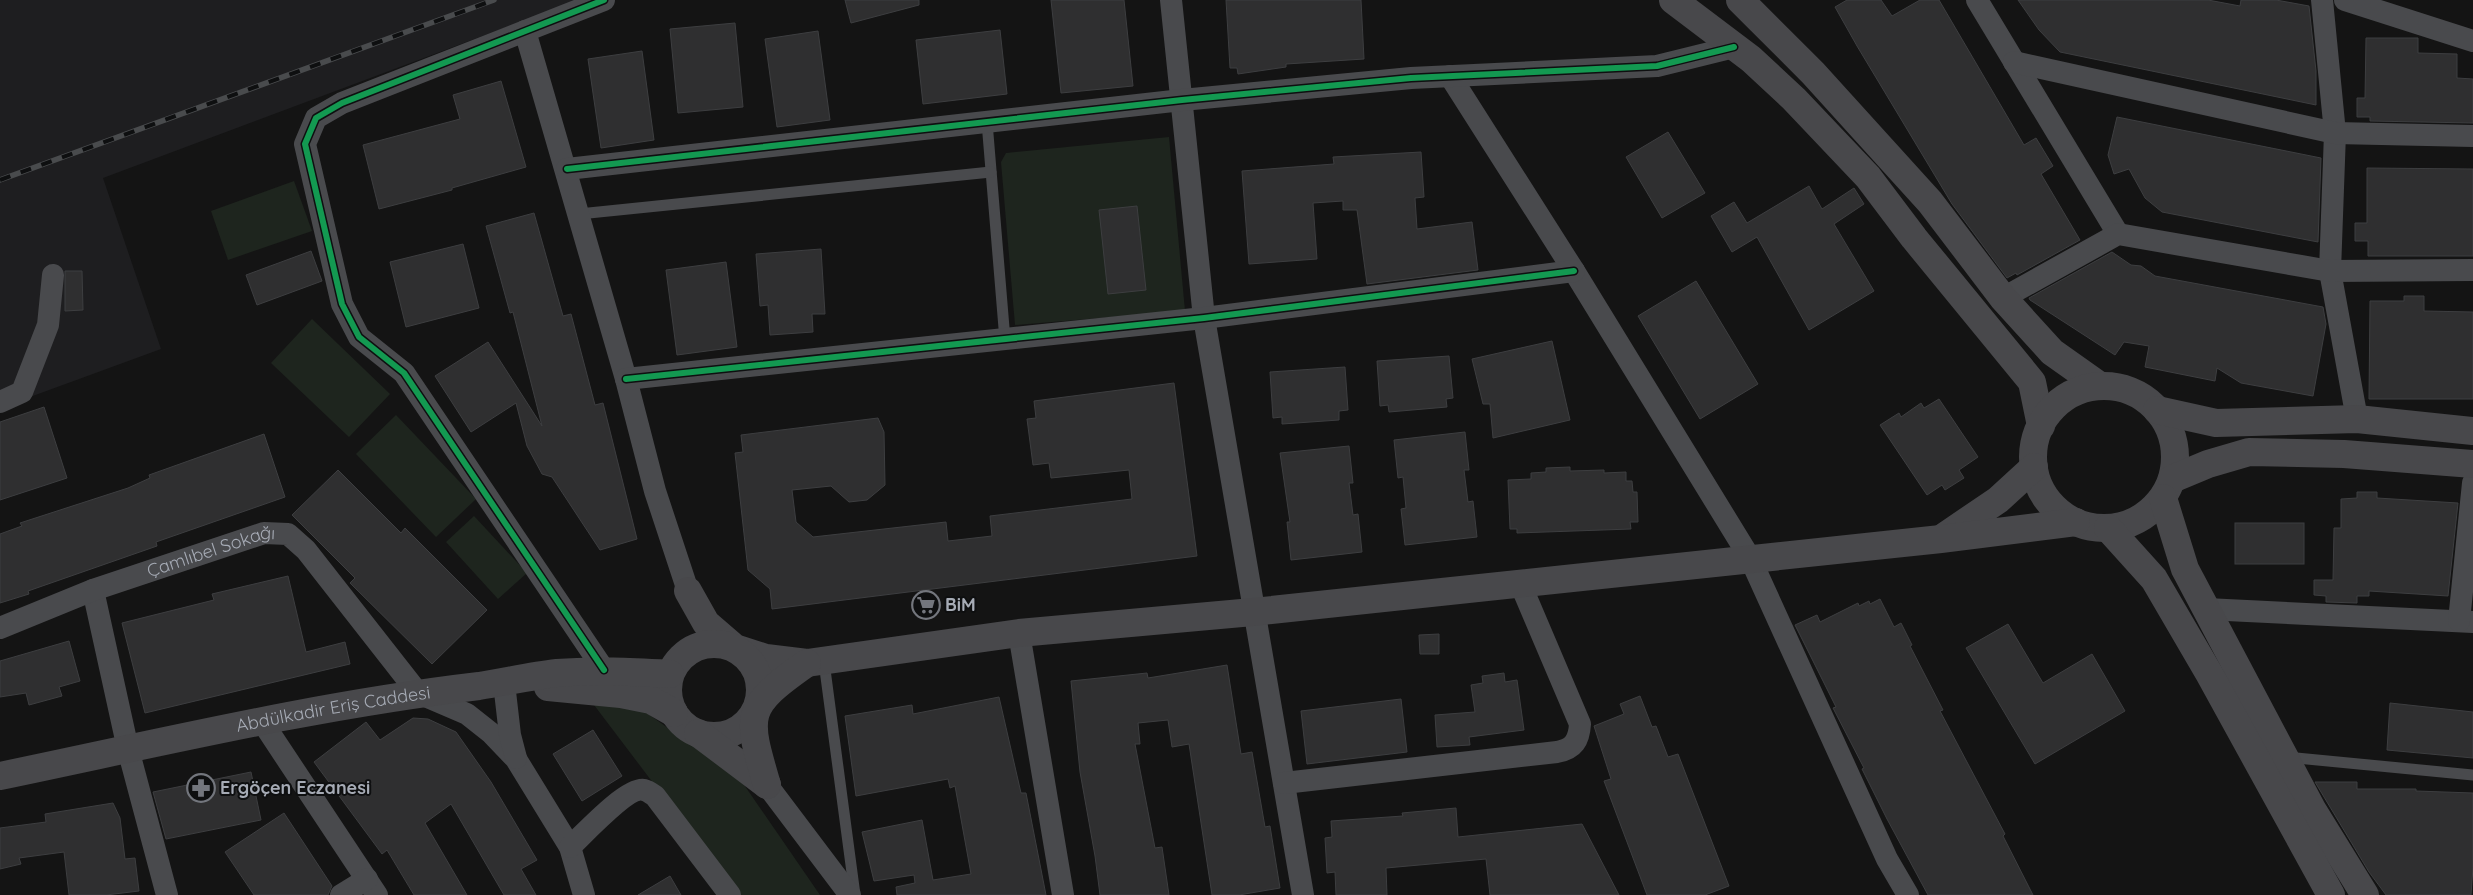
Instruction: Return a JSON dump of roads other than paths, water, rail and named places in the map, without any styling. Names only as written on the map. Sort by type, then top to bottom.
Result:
[{"type":"main road","points":[[1673,0],[1734,46],[1794,99],[1868,177],[1914,238],[2032,382],[2041,426]]},
{"type":"main road","points":[[1742,1],[1813,73],[1930,202],[2003,298],[2052,352],[2100,386],[2132,392],[2157,410],[2216,423],[2357,419],[2473,431]]},
{"type":"main road","points":[[2100,386],[2070,395],[2053,408],[2041,426],[2034,446],[2034,467],[2039,484],[2048,500],[2061,513],[2076,522],[2092,527],[2108,528],[2129,524],[2148,513],[2167,488],[2176,458],[2173,437],[2157,410]]},
{"type":"main road","points":[[2167,488],[2208,464],[2248,452],[2344,454],[2473,464]]},
{"type":"main road","points":[[1941,539],[1998,500],[2034,467]]},
{"type":"main road","points":[[2167,488],[2185,569],[2312,809],[2365,895]]},
{"type":"main road","points":[[674,667],[690,650],[704,644],[720,644],[766,658],[815,662],[1019,634],[1253,612],[1941,539],[2076,522]]},
{"type":"main road","points":[[2108,528],[2154,579],[2210,674],[2331,895]]},
{"type":"main road","points":[[688,591],[706,623],[748,657],[756,670],[761,685],[759,701],[753,715],[753,740],[767,785]]},
{"type":"main road","points":[[688,591],[692,622],[690,640],[674,667],[668,700],[674,713],[684,726],[698,733],[767,785]]},
{"type":"main road","points":[[698,733],[713,736],[729,734],[743,726],[753,715],[767,693],[815,662]]},
{"type":"main road","name":"Abdülkadir Eriş Caddesi","points":[[0,776],[261,720],[418,693],[556,674],[674,667]]},
{"type":"main road","points":[[504,682],[620,694],[651,700],[674,713]]},
{"type":"street","points":[[604,0],[342,102],[316,118],[305,144],[342,304],[359,336],[404,373],[604,670]]},
{"type":"street","points":[[1171,0],[1204,318],[1303,895]]},
{"type":"street","points":[[1977,0],[2118,234]]},
{"type":"street","points":[[2322,0],[2335,133],[2330,271],[2357,419]]},
{"type":"street","points":[[2345,0],[2404,10],[2473,41]]},
{"type":"street","points":[[525,31],[567,169],[626,379],[655,491],[688,591]]},
{"type":"street","points":[[567,169],[1182,100],[1450,76],[1657,66],[1734,46]]},
{"type":"street","points":[[2014,62],[2335,133],[2473,136]]},
{"type":"street","points":[[1450,76],[1574,271],[1750,558],[1887,860],[1908,895]]},
{"type":"street","points":[[2003,298],[2118,234],[2330,271],[2473,270]]},
{"type":"street","points":[[626,379],[1204,318],[1574,271]]},
{"type":"street","points":[[0,402],[22,392],[48,325],[53,275]]},
{"type":"street","points":[[2206,609],[2466,622],[2473,483]]},
{"type":"street","name":"Çamlıbel Sokağı","points":[[0,628],[93,590],[264,533],[288,534],[306,550],[418,693]]},
{"type":"street","points":[[1284,783],[1557,752],[1575,745],[1580,734],[1580,724],[1520,583]]},
{"type":"street","points":[[93,590],[128,749],[167,895]]},
{"type":"street","points":[[1019,634],[1063,895]]},
{"type":"street","points":[[504,682],[510,735],[516,759]]},
{"type":"street","points":[[418,693],[467,714],[491,733],[516,759],[570,847],[584,895]]},
{"type":"street","points":[[261,720],[372,887],[341,895]]},
{"type":"street","points":[[767,785],[850,895]]},
{"type":"street","points":[[570,847],[618,802],[634,791],[644,790],[655,796],[730,895]]},
{"type":"lane","points":[[987,122],[1005,340]]},
{"type":"lane","points":[[579,214],[991,172]]},
{"type":"lane","points":[[815,662],[855,895]]},
{"type":"lane","points":[[2284,756],[2473,775]]},
{"type":"railway","points":[[0,180],[494,0]]},
{"type":"place","name":"BiM","points":[[926,605]]},
{"type":"place","name":"Ergöçen Eczanesi","points":[[201,788]]}]
